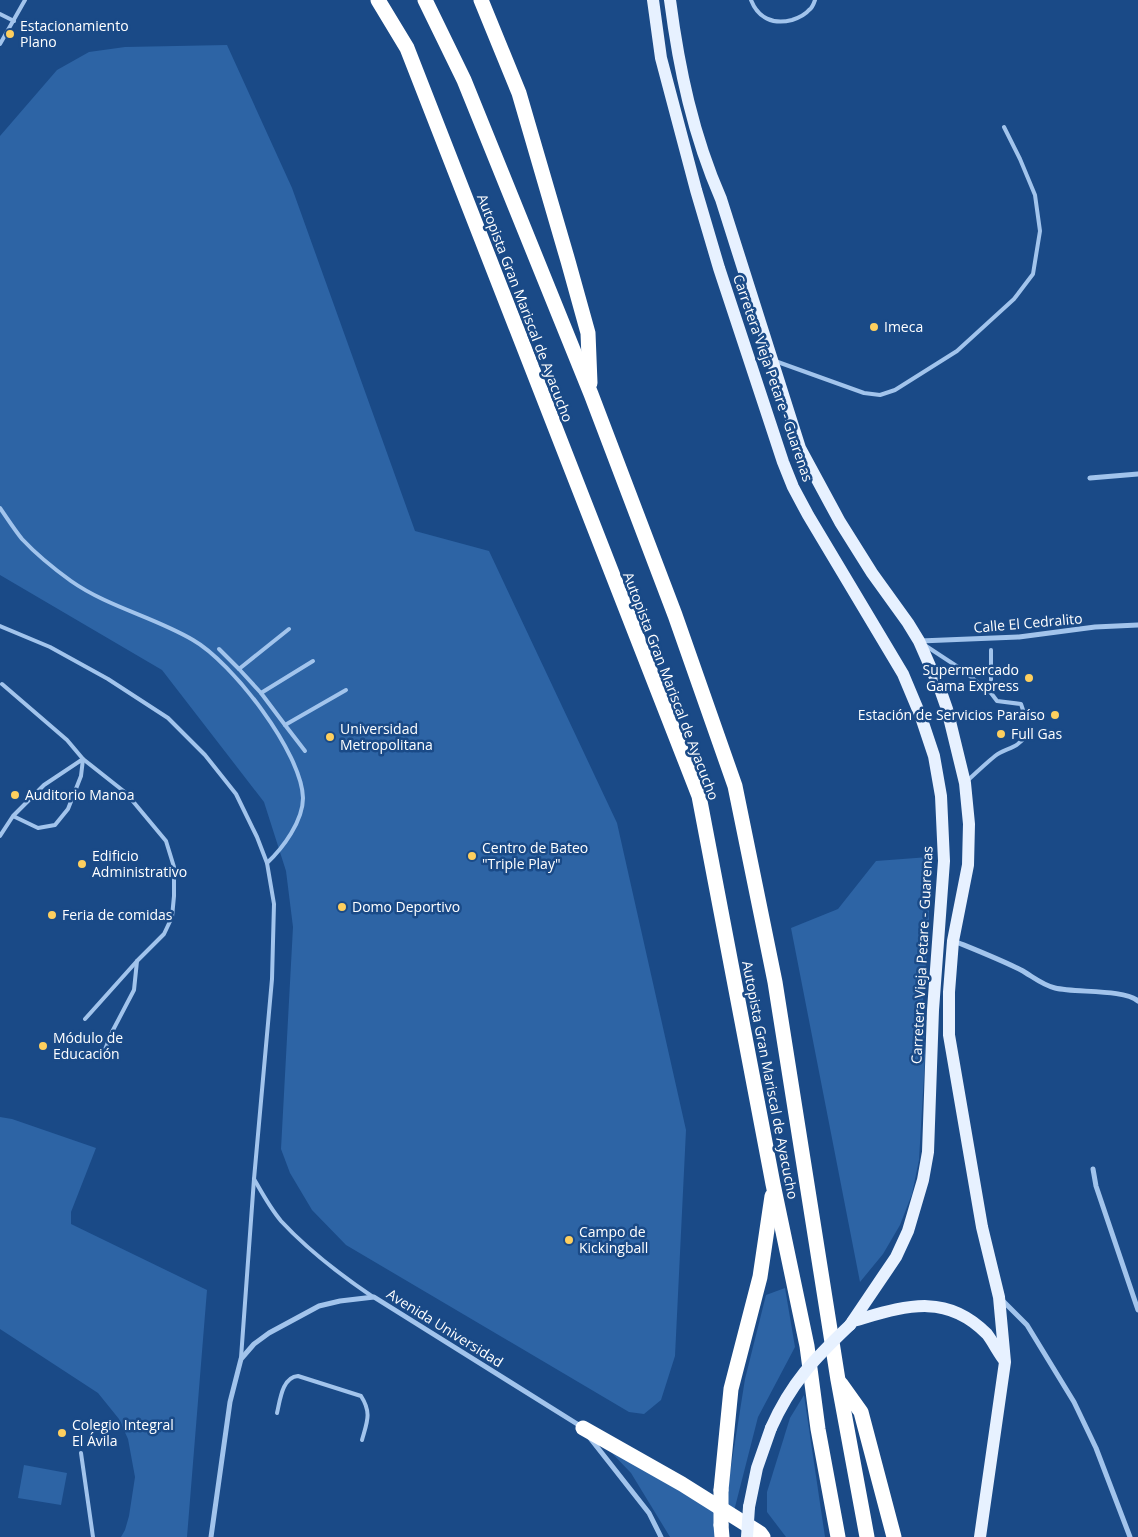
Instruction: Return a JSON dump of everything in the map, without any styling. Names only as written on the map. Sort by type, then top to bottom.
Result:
[{"type":"highway","points":[[367,0],[407,48]]},
{"type":"highway","name":"Autopista Gran Mariscal de Ayacucho","points":[[378,0],[407,48],[698,796],[773,1184],[807,1346],[818,1429],[838,1537]]},
{"type":"highway","name":"Autopista Gran Mariscal de Ayacucho","points":[[425,0],[464,80],[591,394],[676,615],[735,786],[775,982],[838,1380],[867,1537]]},
{"type":"highway","points":[[482,0],[519,93],[588,333],[591,394]]},
{"type":"highway","points":[[721,1531],[721,1490],[731,1389],[760,1277],[773,1184]]},
{"type":"highway","points":[[838,1380],[861,1412],[894,1537]]},
{"type":"highway","points":[[583,1428],[682,1484],[760,1533],[763,1537]]},
{"type":"main road","name":"Carretera Vieja Petare - Guarenas","points":[[653,0],[661,58],[696,190],[719,268],[783,462],[808,515],[903,674],[921,717],[934,756],[941,796],[944,861],[936,966],[928,1152],[925,1171],[908,1232],[896,1257],[851,1323]]},
{"type":"main road","name":"Carretera Vieja Petare - Guarenas","points":[[670,0],[677,52],[687,101],[708,170],[721,199],[800,448],[840,522],[919,642],[947,709],[965,783],[969,824],[968,865],[953,941],[949,992],[950,1035],[982,1227],[998,1297],[1005,1362],[980,1537]]},
{"type":"main road","points":[[747,1537],[749,1507],[757,1468],[781,1406],[797,1381],[820,1353],[851,1323],[905,1306],[941,1307],[958,1313],[973,1322],[988,1335],[1005,1362]]},
{"type":"street","points":[[1090,478],[1138,474]]},
{"type":"street","name":"Calle El Cedralito","points":[[919,642],[1019,637],[1095,627],[1138,625]]},
{"type":"street","points":[[953,941],[1002,961],[1052,988],[1066,991],[1081,990],[1123,995],[1134,997],[1138,1001]]},
{"type":"street","points":[[1093,1169],[1096,1186],[1138,1310]]},
{"type":"street","name":"Avenida Universidad","points":[[211,1537],[230,1402],[241,1359],[254,1344],[268,1333],[319,1306],[340,1301],[374,1297],[583,1428]]},
{"type":"street","points":[[998,1297],[1027,1325],[1074,1402],[1096,1448],[1130,1537]]},
{"type":"street","points":[[583,1428],[649,1513],[661,1537]]},
{"type":"lane","points":[[0,44],[25,0]]},
{"type":"lane","points":[[750,0],[757,12],[767,20],[783,22],[799,18],[809,10],[816,0]]},
{"type":"lane","points":[[0,14],[14,21]]},
{"type":"lane","points":[[773,360],[864,393],[880,395],[895,390],[957,351],[1014,299],[1033,274],[1040,231],[1035,195],[1004,127]]},
{"type":"lane","points":[[0,508],[21,538],[72,582],[104,600],[193,640],[202,646],[240,682],[260,707],[293,759],[301,782],[303,799],[302,810],[295,825],[275,856],[267,863]]},
{"type":"lane","points":[[0,626],[50,647],[108,680],[168,718],[205,755],[236,794],[257,837],[267,863],[274,904],[272,979],[254,1179],[241,1359]]},
{"type":"lane","points":[[239,669],[290,629]]},
{"type":"lane","points":[[919,642],[962,669],[991,693],[997,701],[1021,704],[1026,716]]},
{"type":"lane","points":[[219,649],[261,693],[305,751]]},
{"type":"lane","points":[[991,650],[991,693]]},
{"type":"lane","points":[[261,693],[313,661]]},
{"type":"lane","points":[[2,684],[67,740],[83,758],[126,793],[166,841],[174,867],[172,916],[164,934],[136,961],[85,1019]]},
{"type":"lane","points":[[285,725],[346,690]]},
{"type":"lane","points":[[965,783],[996,754],[1016,746],[1022,742],[1025,736]]},
{"type":"lane","points":[[13,816],[38,828],[55,825],[68,809],[81,776],[83,758]]},
{"type":"lane","points":[[0,836],[13,816],[44,785],[83,758]]},
{"type":"lane","points":[[104,1052],[112,1032],[134,990],[136,961]]},
{"type":"lane","points":[[254,1179],[269,1205],[293,1232],[353,1283],[374,1297]]},
{"type":"lane","points":[[277,1413],[286,1382],[294,1376],[361,1396],[368,1409],[369,1416],[362,1440]]},
{"type":"lane","points":[[81,1454],[93,1537]]},
{"type":"shaded area","points":[[227,45],[292,188],[415,531],[489,551],[617,823],[686,1130],[675,1356],[661,1400],[644,1414],[629,1412],[346,1245],[312,1210],[290,1173],[281,1149],[293,927],[286,871],[264,802],[162,670],[0,575],[0,136],[57,70],[89,52],[125,47]]},
{"type":"shaded area","points":[[929,857],[922,898],[929,911],[929,930],[923,994],[925,1058],[919,1160],[912,1194],[900,1225],[883,1254],[860,1282],[791,928],[838,909],[876,861]]},
{"type":"shaded area","points":[[0,1117],[12,1119],[96,1148],[71,1212],[71,1224],[207,1290],[187,1537],[121,1537],[129,1516],[135,1477],[128,1439],[119,1419],[98,1393],[0,1329]]},
{"type":"shaded area","points":[[785,1288],[795,1347],[758,1417],[734,1511],[725,1505],[745,1379],[766,1295]]},
{"type":"shaded area","points":[[804,1395],[825,1537],[786,1537],[767,1512],[767,1492],[790,1418]]},
{"type":"shaded area","points":[[585,1425],[715,1511],[725,1537],[670,1537],[631,1473]]},
{"type":"shaded area","points":[[24,1465],[67,1473],[61,1505],[18,1498]]},
{"type":"place","name":"Estacionamiento Plano","points":[[10,34]]},
{"type":"place","name":"Imeca","points":[[874,327]]},
{"type":"place","name":"Supermercado Gama Express","points":[[1029,678]]},
{"type":"place","name":"Estación de Servicios Paraíso","points":[[1055,715]]},
{"type":"place","name":"Full Gas","points":[[1001,734]]},
{"type":"place","name":"Universidad Metropolitana","points":[[330,737]]},
{"type":"place","name":"Auditorio Manoa","points":[[15,795]]},
{"type":"place","name":"Centro de Bateo \"Triple Play\"","points":[[472,856]]},
{"type":"place","name":"Edificio Administrativo","points":[[82,864]]},
{"type":"place","name":"Domo Deportivo","points":[[342,907]]},
{"type":"place","name":"Feria de comidas","points":[[52,915]]},
{"type":"place","name":"Módulo de Educación","points":[[43,1046]]},
{"type":"place","name":"Campo de Kickingball","points":[[569,1240]]},
{"type":"place","name":"Colegio Integral El Ávila","points":[[62,1433]]}]
